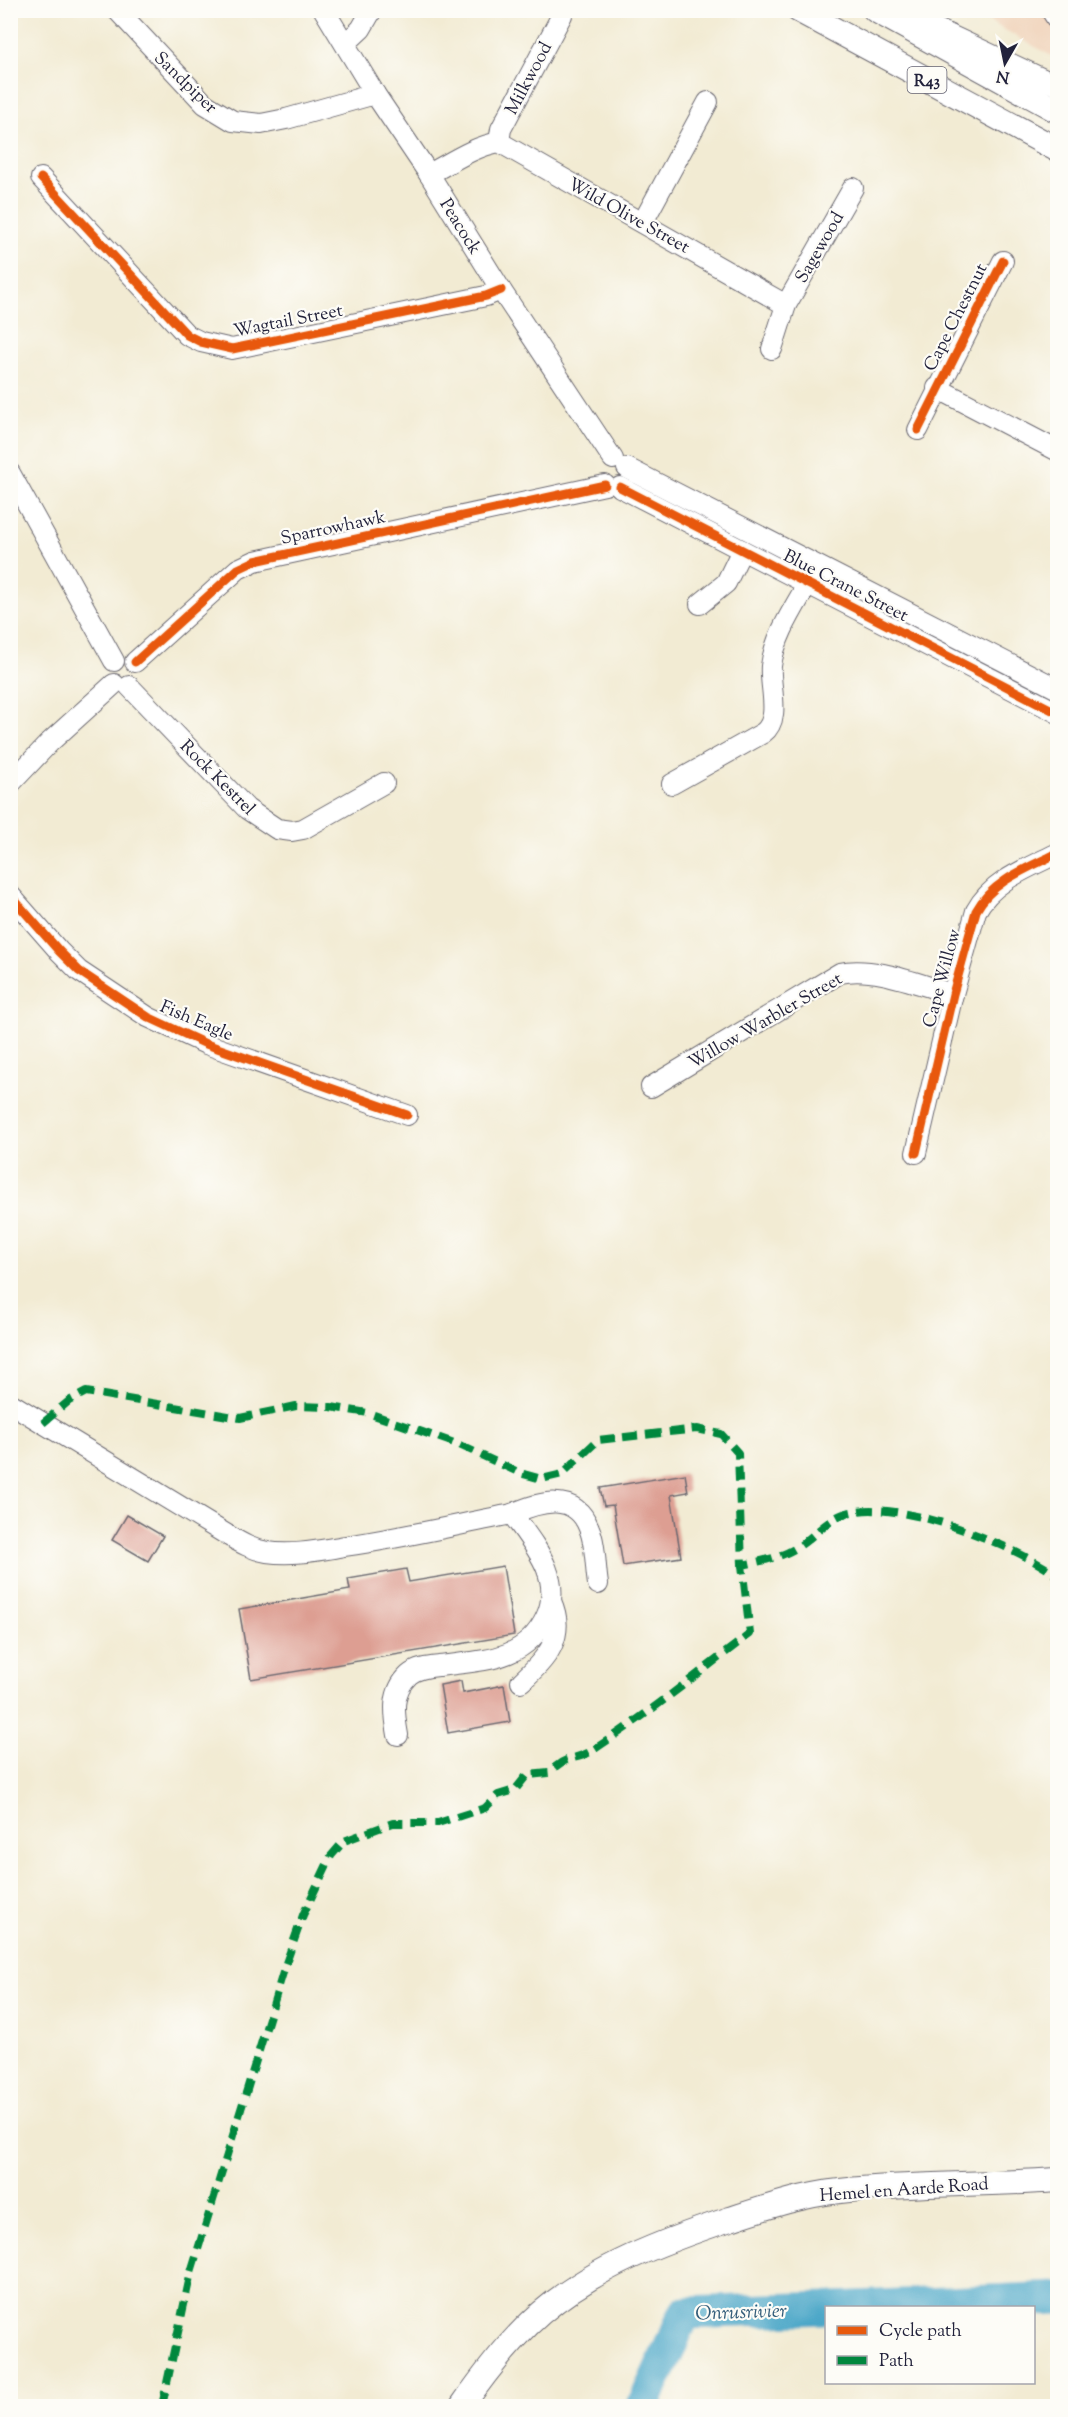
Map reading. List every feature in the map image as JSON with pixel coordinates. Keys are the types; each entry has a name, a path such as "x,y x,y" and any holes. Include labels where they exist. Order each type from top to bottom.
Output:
{"main road":[{"name":"R43","path":"798,10 1058,150"},
{"name":"R43","path":"875,10 1058,111"},
{"name":"Hemel en Aarde Road","path":"462,2406 491,2366 520,2332 563,2295 637,2254 673,2239 783,2202 838,2191 1058,2180"}],"street":[{"name":"Sandpiper","path":"117,10 205,104 233,121 261,124 375,94"},
{"name":"Peacock","path":"324,10 375,94 429,174 599,440 611,472"},
{"path":"345,44 361,29 372,10"},
{"path":"897,10 1058,86"},
{"path":"1051,10 1058,21"},
{"name":"Milkwood","path":"499,142 501,129 562,15"},
{"path":"643,222 708,102"},
{"path":"429,174 471,151 499,142"},
{"name":"Wild Olive Street","path":"499,142 786,305"},
{"name":"Wagtail Street","path":"41,178 187,335 201,342 232,349 486,296 501,290"},
{"name":"Sagewood","path":"786,305 853,188"},
{"name":"Cape Chestnut","path":"918,430 937,388 1003,261"},
{"path":"772,349 786,305"},
{"path":"937,388 1058,451"},
{"name":"Sparrowhawk","path":"135,663 238,569 255,561 572,491 611,472"},
{"name":"Blue Crane Street","path":"611,472 742,550 813,575 1058,713"},
{"name":"Blue Crane Street","path":"611,472 813,575 1058,689"},
{"path":"10,473 114,661"},
{"path":"700,604 726,583 742,550"},
{"path":"672,784 763,733 771,725 773,712 770,681 773,655 813,575"},
{"path":"10,783 50,742 122,685 138,677 138,667 124,657 114,661 109,670 110,680 122,685"},
{"name":"Rock Kestrel","path":"122,685 247,808 277,829 292,831 309,826 384,783"},
{"name":"Cape Willow","path":"916,1153 966,942 981,901 993,888 1058,852"},
{"name":"Fish Eagle","path":"10,895 79,971 148,1017 206,1044 407,1115"},
{"name":"Willow Warbler Street","path":"651,1087 840,973 860,971 879,974 953,994"},
{"path":"10,1403 248,1547 265,1552 318,1551 512,1514 535,1505 555,1502 568,1505 578,1511 590,1529 598,1584"},
{"path":"398,1735 394,1705 397,1692 410,1674 424,1668 490,1659 521,1648 537,1634 548,1612 551,1601 551,1584 545,1561 512,1514"},
{"path":"521,1682 541,1663 550,1649 558,1623 551,1601"}],"shaded area":[{"path":"971,11 1057,11 1057,59"}],"building":[{"path":"685,1474 688,1492 671,1495 681,1557 623,1566 613,1505 604,1506 600,1488"},
{"path":"127,1515 163,1536 148,1561 112,1540"},
{"path":"503,1566 514,1635 251,1679 239,1609 350,1590 348,1579 406,1569 409,1582"},
{"path":"461,1681 463,1693 504,1685 510,1722 448,1733 440,1685"}],"waterway":[{"name":"Onrusrivier","path":"878,2306 1058,2298"},
{"name":"Onrusrivier","path":"643,2406 685,2313 825,2308"}],"marked path":[{"path":"43,1423 69,1401 86,1392 240,1418 296,1406 331,1407 368,1413 457,1444 520,1473 542,1479 562,1474 598,1440 697,1429 721,1434 738,1453 742,1565 788,1552 841,1515 869,1510 896,1512 956,1527 1014,1551 1058,1576"},
{"path":"162,2406 191,2272 285,1966 303,1915 331,1856 344,1841 393,1823 438,1823 485,1808 498,1795 515,1790 527,1775 549,1773 566,1760 587,1754 633,1723 750,1634 742,1565"}],"cycle path":[{"path":"41,178 187,335 201,342 232,349 486,296 501,290"},
{"path":"918,430 1003,261"},
{"path":"135,662 238,569 255,561 605,485"},
{"path":"620,487 1058,713"},
{"path":"916,1153 953,994 976,911 991,891 1001,883 1058,853"},
{"path":"10,895 79,971 148,1017 206,1044 407,1115"}]}
